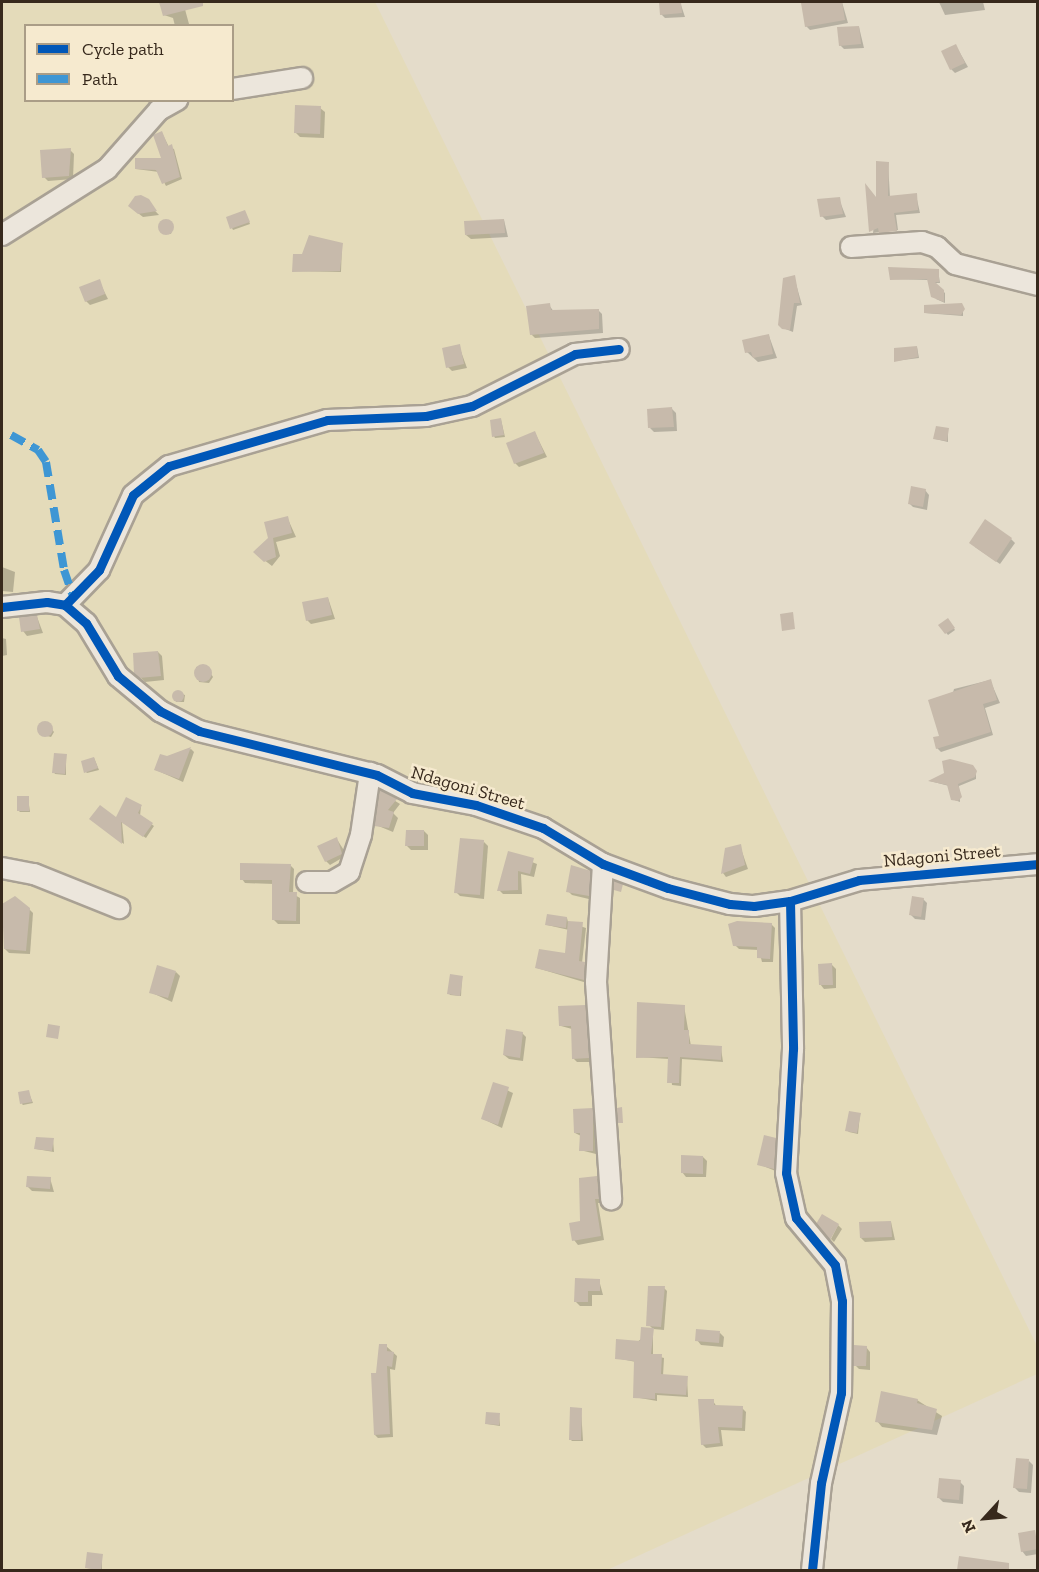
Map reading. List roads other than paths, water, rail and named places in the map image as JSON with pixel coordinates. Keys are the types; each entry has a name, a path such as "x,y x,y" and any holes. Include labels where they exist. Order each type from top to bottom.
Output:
{"street":[{"path":"234,89 302,78"},
{"path":"2,235 106,169 159,110 173,102"},
{"path":"851,247 922,242 937,247 955,264 1038,285"},
{"path":"2,607 46,603 65,605 99,570 133,495 169,465 327,420 426,416 472,406 575,354 619,349"},
{"name":"Ndagoni Street","path":"65,605 86,622 118,676 160,711 199,731 370,773 412,793 476,805 543,828 603,864 668,888 730,904 754,906 790,901 859,880 1038,864"},
{"path":"307,882 332,882 349,872 361,835 370,773"},
{"path":"603,864 596,982 611,1199"},
{"path":"2,868 34,874 119,908"},
{"path":"790,901 793,1049 786,1173 796,1218 835,1264 842,1301 841,1393 820,1483 812,1570"}]}
